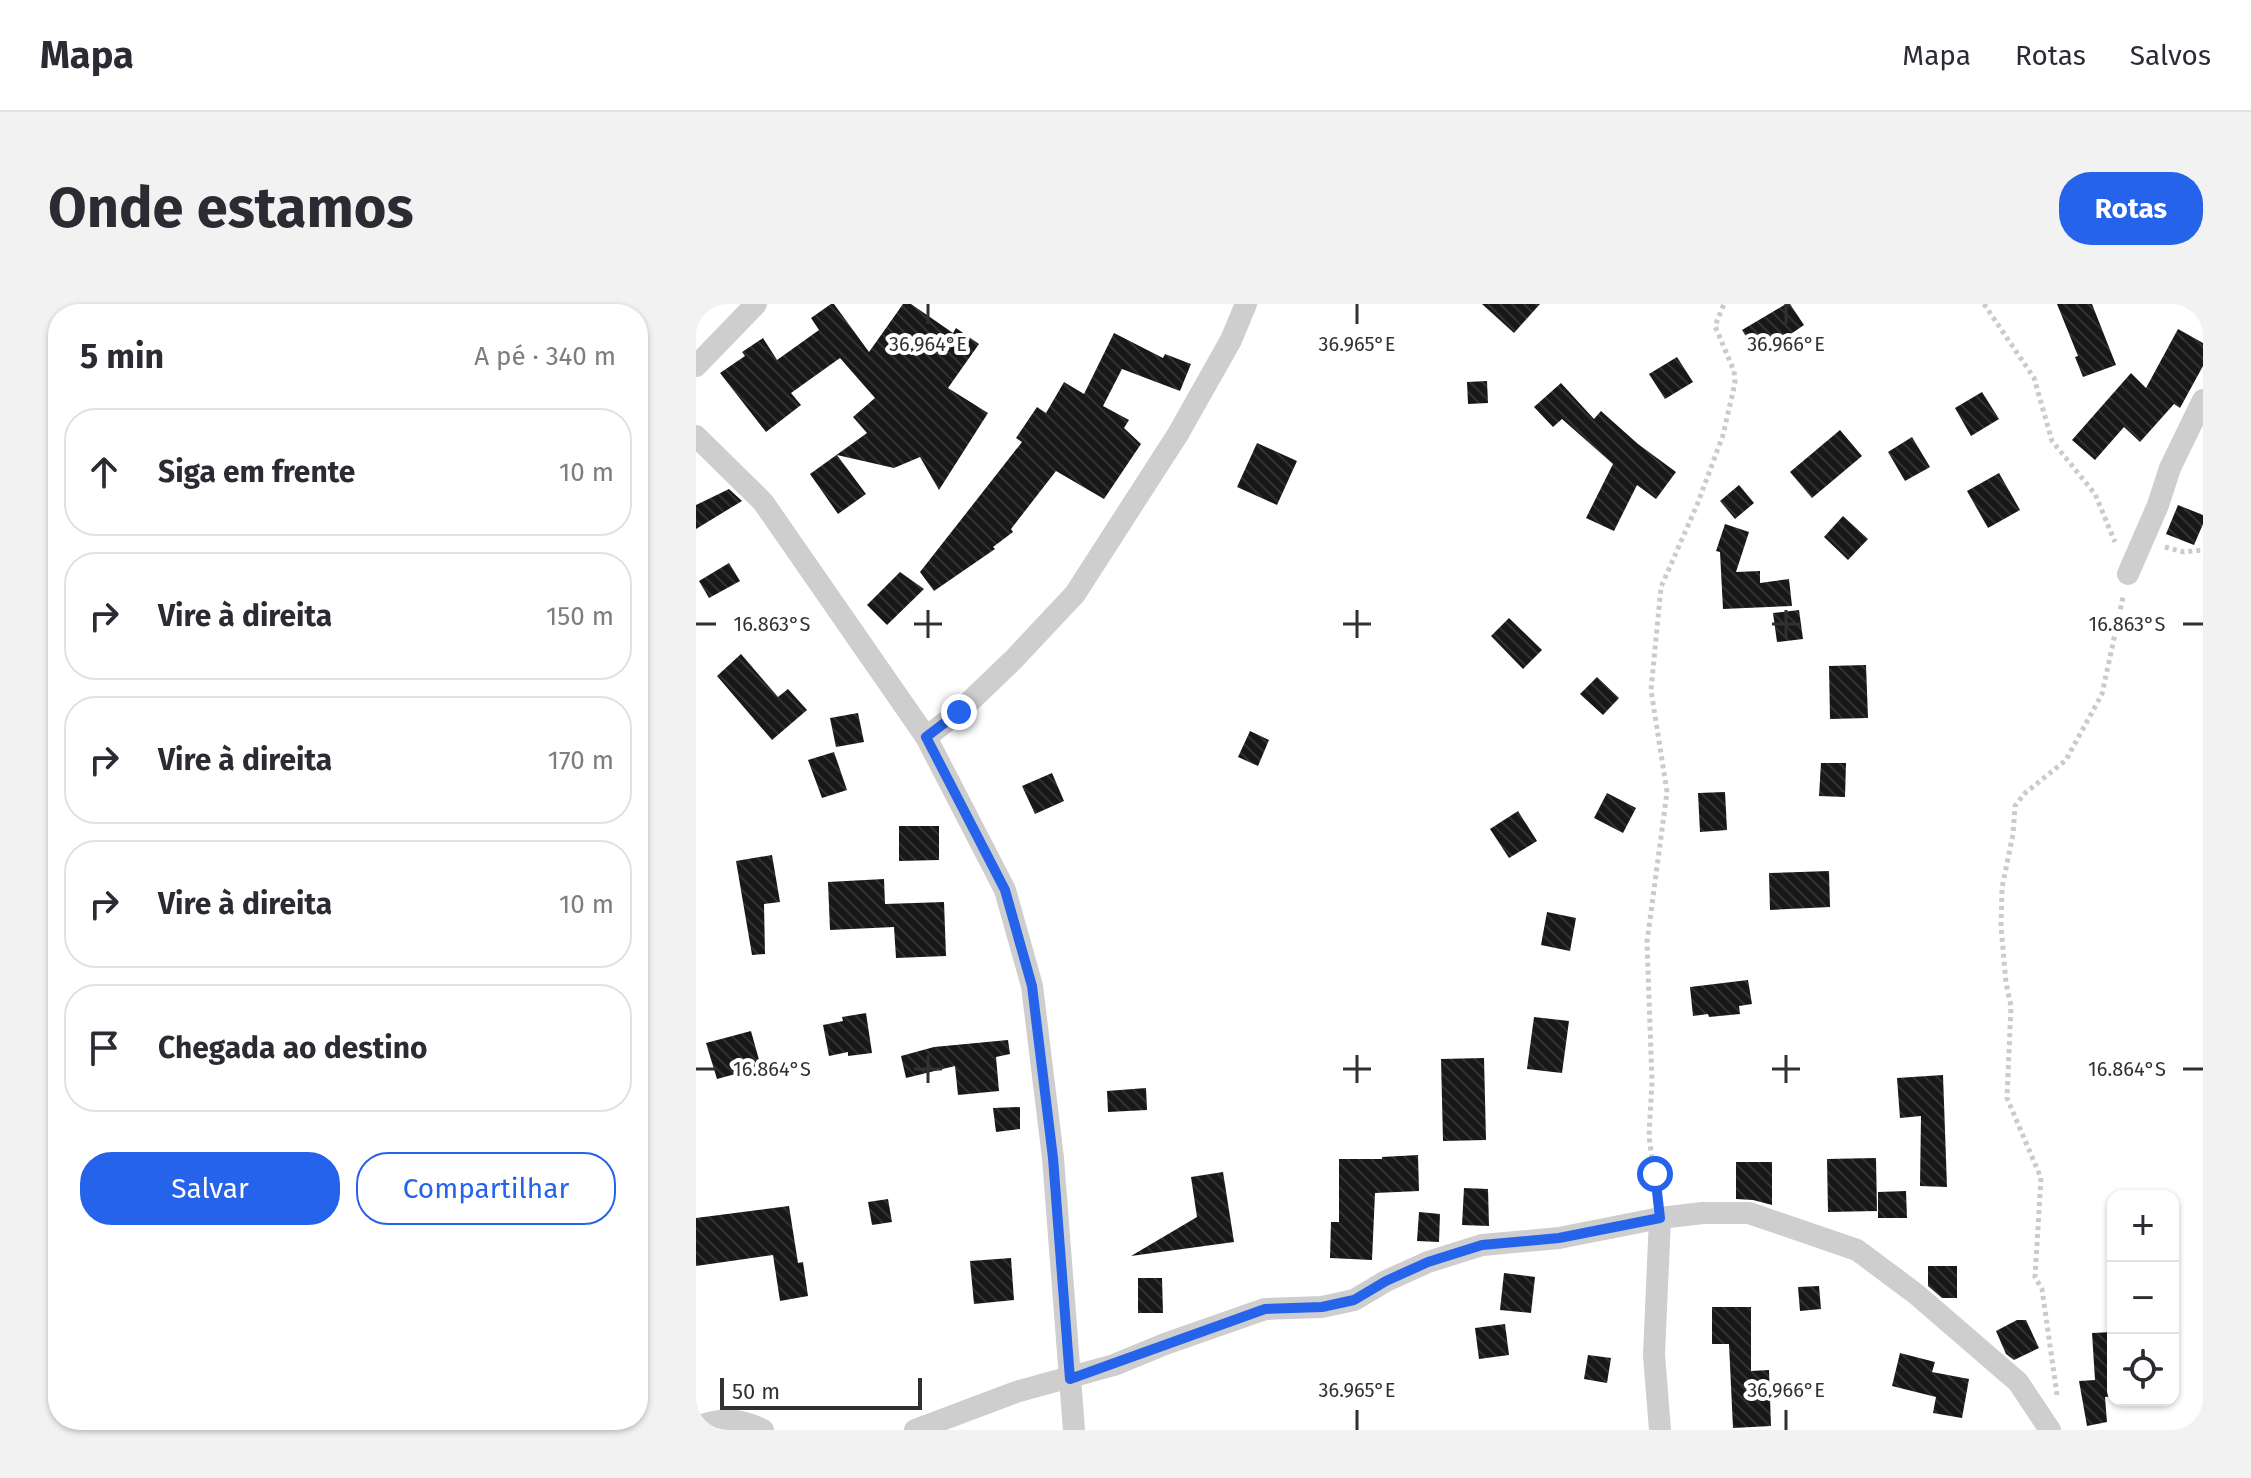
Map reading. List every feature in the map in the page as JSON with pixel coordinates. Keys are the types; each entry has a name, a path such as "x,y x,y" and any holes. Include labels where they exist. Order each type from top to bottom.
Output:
{"street":[{"path":"696,366 756,304"},
{"path":"926,737 959,712 1003,670 1075,594 1178,434 1231,340 1246,304"},
{"path":"2128,574 2144,541 2170,468 2203,400"},
{"path":"696,436 763,502 926,737 1005,890 1032,986 1053,1158 1074,1430"},
{"path":"915,1430 1016,1392 1070,1379 1265,1309 1322,1307 1354,1300 1428,1262 1482,1245 1559,1238 1660,1218 1703,1213 1749,1213 1857,1250 1916,1294 2018,1382 2050,1430"},
{"path":"1660,1218 1654,1355 1660,1430"},
{"path":"696,1428 713,1420 745,1421 763,1430"}],"path":[{"path":"1660,1218 1649,1136 1652,1081 1647,942 1667,792 1651,690 1661,587 1723,435 1735,383 1734,371 1715,326 1724,304"},
{"path":"1984,304 2034,378 2052,441 2095,494 2128,574 2102,694 2066,760 2024,794 2015,806 2013,834 2002,888 2001,926 2011,1006 2007,1098 2041,1178 2035,1277 2042,1289 2058,1399"},
{"path":"2144,541 2184,552 2203,550"}],"building":[{"path":"831,304 869,352 903,304 911,304 953,333 956,328 979,344 948,388 988,413 939,490 920,457 894,468 837,455 866,494 838,514 810,474 867,433 853,417 875,398 840,358 791,393 801,405 766,432 720,373 745,356 742,352 763,338 777,360 819,330 811,318"},
{"path":"1482,304 1540,304 1514,333"},
{"path":"1790,304 1804,325 1782,340 1777,334 1754,349 1742,330"},
{"path":"2057,304 2092,304 2116,365 2083,377"},
{"path":"2178,329 2203,343 2203,366 2180,408 2174,404 2140,442 2124,427 2095,460 2072,440 2131,373 2146,388"},
{"path":"1114,333 1163,358 1165,354 1191,364 1180,391 1122,369 1103,406 1129,420 1124,428 1141,444 1104,499 1056,471 1011,529 1013,532 993,547 995,549 934,591 920,572 1022,442 1016,438 1037,407 1046,413 1064,382 1084,394"},
{"path":"1677,357 1693,382 1665,399 1649,374"},
{"path":"1487,381 1488,403 1468,404 1467,382"},
{"path":"1561,383 1594,419 1601,411 1676,472 1656,499 1637,485 1614,531 1586,518 1613,464 1562,419 1553,427 1534,407"},
{"path":"1982,392 1999,419 1971,436 1955,408"},
{"path":"1840,430 1862,456 1812,498 1790,472"},
{"path":"1912,437 1930,467 1905,481 1888,452"},
{"path":"1257,443 1297,461 1277,505 1237,487"},
{"path":"1999,473 2020,510 1988,528 1967,491"},
{"path":"1739,485 1754,503 1735,519 1720,501"},
{"path":"729,489 742,501 696,529 696,505"},
{"path":"2178,505 2203,515 2203,524 2194,545 2166,534"},
{"path":"1843,516 1868,539 1848,560 1824,537"},
{"path":"1725,524 1749,532 1736,572 1760,571 1760,583 1789,579 1792,606 1723,609 1720,552 1716,551"},
{"path":"729,563 740,581 709,598 699,581"},
{"path":"900,572 924,589 887,625 867,605"},
{"path":"1799,610 1803,639 1777,642 1773,613"},
{"path":"1509,618 1542,650 1523,669 1491,636"},
{"path":"741,654 778,697 788,689 807,710 772,740 717,676"},
{"path":"1866,665 1868,718 1830,719 1829,666"},
{"path":"1597,677 1619,698 1603,715 1580,694"},
{"path":"858,713 864,742 836,747 830,718"},
{"path":"1250,731 1269,740 1258,766 1238,757"},
{"path":"834,752 847,790 822,798 808,760"},
{"path":"1821,763 1846,763 1845,797 1819,796"},
{"path":"1052,773 1064,801 1035,814 1022,786"},
{"path":"1725,792 1727,830 1700,832 1698,793"},
{"path":"1607,793 1636,808 1623,833 1594,818"},
{"path":"1518,811 1537,841 1509,858 1490,829"},
{"path":"899,826 939,826 939,860 899,861"},
{"path":"772,855 780,902 764,904 765,954 752,955 736,861"},
{"path":"1829,871 1830,907 1770,910 1769,873"},
{"path":"884,879 885,904 944,902 946,956 896,958 894,927 830,930 828,882"},
{"path":"1547,912 1576,918 1570,951 1541,945"},
{"path":"1748,980 1752,1004 1739,1006 1740,1014 1693,1016 1690,987"},
{"path":"866,1013 872,1053 848,1056 848,1052 829,1056 823,1025 843,1021 842,1017"},
{"path":"1534,1017 1569,1021 1562,1073 1527,1069"},
{"path":"751,1031 761,1067 717,1079 706,1043"},
{"path":"1008,1040 1010,1054 996,1057 999,1091 958,1095 955,1066 906,1078 901,1056 934,1047"},
{"path":"1484,1058 1486,1140 1443,1141 1441,1059"},
{"path":"1943,1075 1947,1187 1920,1186 1921,1116 1900,1118 1897,1078"},
{"path":"1146,1088 1147,1110 1108,1112 1107,1091"},
{"path":"1020,1107 1020,1129 996,1132 993,1108"},
{"path":"1418,1155 1419,1191 1375,1193 1372,1260 1330,1258 1331,1222 1339,1222 1339,1159"},
{"path":"1876,1158 1877,1211 1828,1212 1827,1159"},
{"path":"1736,1162 1772,1162 1772,1205 1736,1199"},
{"path":"1223,1172 1234,1242 1131,1256 1197,1217 1191,1177"},
{"path":"1464,1188 1488,1189 1489,1226 1462,1225"},
{"path":"1906,1191 1907,1218 1878,1218 1878,1192"},
{"path":"888,1199 892,1222 872,1225 868,1202"},
{"path":"789,1206 798,1263 803,1262 808,1296 780,1301 773,1255 696,1266 696,1218"},
{"path":"1419,1212 1440,1214 1439,1242 1417,1241"},
{"path":"1011,1258 1014,1300 974,1304 970,1261"},
{"path":"1928,1266 1957,1266 1957,1298 1942,1298 1928,1286"},
{"path":"1504,1273 1535,1277 1531,1313 1500,1310"},
{"path":"1138,1278 1162,1278 1163,1313 1138,1313"},
{"path":"1819,1286 1821,1309 1800,1311 1798,1287"},
{"path":"1712,1307 1751,1307 1751,1371 1769,1370 1771,1426 1733,1428 1729,1344 1712,1344"},
{"path":"2017,1320 2026,1320 2039,1348 2014,1360 2006,1354 1996,1331"},
{"path":"1505,1324 1509,1355 1479,1359 1475,1328"},
{"path":"2107,1332 2107,1422 2087,1426 2079,1381 2095,1380 2092,1333"},
{"path":"1900,1353 1935,1362 1932,1372 1969,1379 1962,1418 1933,1413 1936,1397 1892,1386"},
{"path":"1588,1355 1611,1358 1607,1383 1584,1379"}],"route":[{"path":"959,712 926,737 1005,890 1032,986 1053,1158 1070,1379 1265,1309 1322,1307 1354,1300 1428,1262 1482,1245 1559,1238 1660,1218 1655,1174"}]}
